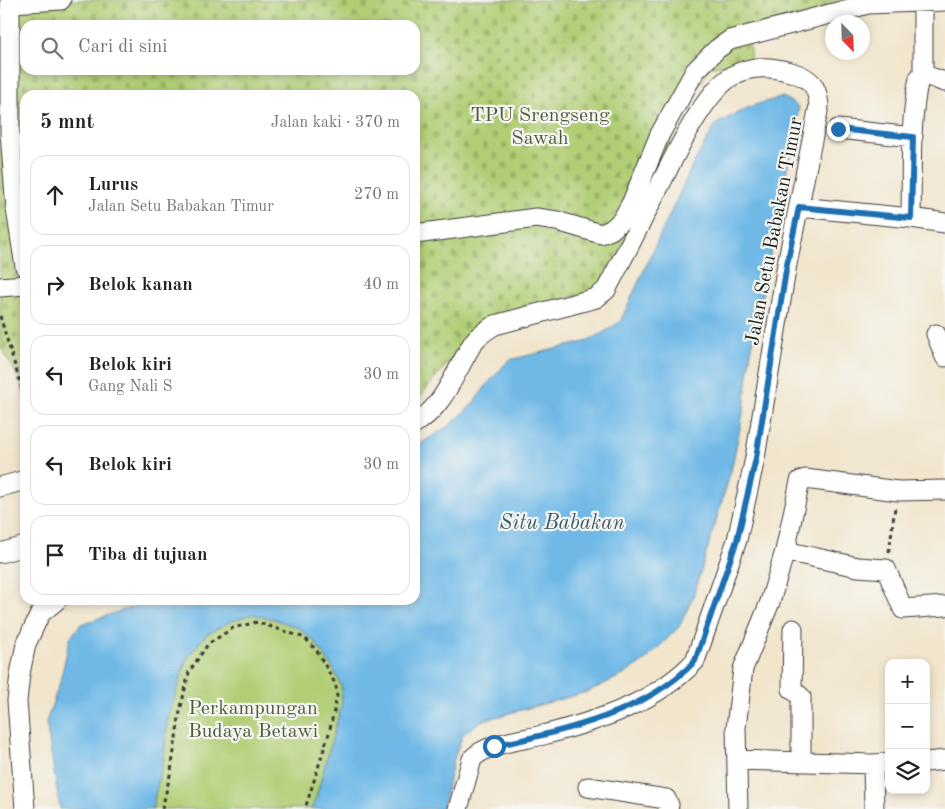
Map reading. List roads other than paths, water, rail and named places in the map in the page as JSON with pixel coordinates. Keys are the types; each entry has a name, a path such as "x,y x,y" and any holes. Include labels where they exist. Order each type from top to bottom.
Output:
{"street":[{"path":"20,235 16,209 17,132 10,1 61,0"},
{"path":"420,233 536,218 557,221 601,234 611,230 622,220 632,202 660,134 695,71 717,49 730,40 868,2 945,1"},
{"path":"923,2 923,76"},
{"name":"Jalan Setu Babakan Timur","path":"420,420 433,408 475,340 484,332 495,325 596,298 606,290 684,139 714,92 728,79 738,72 760,67 783,69 802,75 811,81 816,90 819,106 787,264 756,458 739,531 695,661 681,676 623,710 547,734 494,746 476,754 472,759 458,809"},
{"path":"923,76 945,82"},
{"path":"911,218 913,137 917,89 919,78 923,76"},
{"path":"838,129 913,137"},
{"path":"799,207 945,223"},
{"path":"0,287 20,285"},
{"path":"936,334 945,357"},
{"path":"0,487 20,481"},
{"path":"738,809 736,728 743,669 770,602 785,551 800,481 898,491 945,490"},
{"path":"0,553 20,547"},
{"path":"785,551 858,567 886,569 903,609 945,606"},
{"path":"25,809 17,700 20,674 26,644 40,614 51,605"},
{"path":"793,629 792,689 801,697 801,762"},
{"path":"737,760 881,764 874,809"},
{"path":"930,762 945,760"},
{"path":"588,787 666,799 669,805 668,809"}],"water":[{"name":"Situ Babakan","path":"783,97 799,107 750,358 744,409 731,471 693,597 679,627 646,660 623,675 587,692 481,721 463,734 454,759 442,809 311,809 316,798 342,703 341,685 331,665 315,642 299,628 252,614 227,623 206,635 187,658 168,718 163,760 152,809 60,809 46,722 60,682 70,638 81,624 137,605 420,605 420,444 450,425 469,408 509,360 589,341 620,322 692,166 716,124 751,106"}],"park label":[{"name":"TPU Srengseng Sawah","path":"540,126"},
{"name":"Perkampungan Budaya Betawi","path":"253,718"}]}
